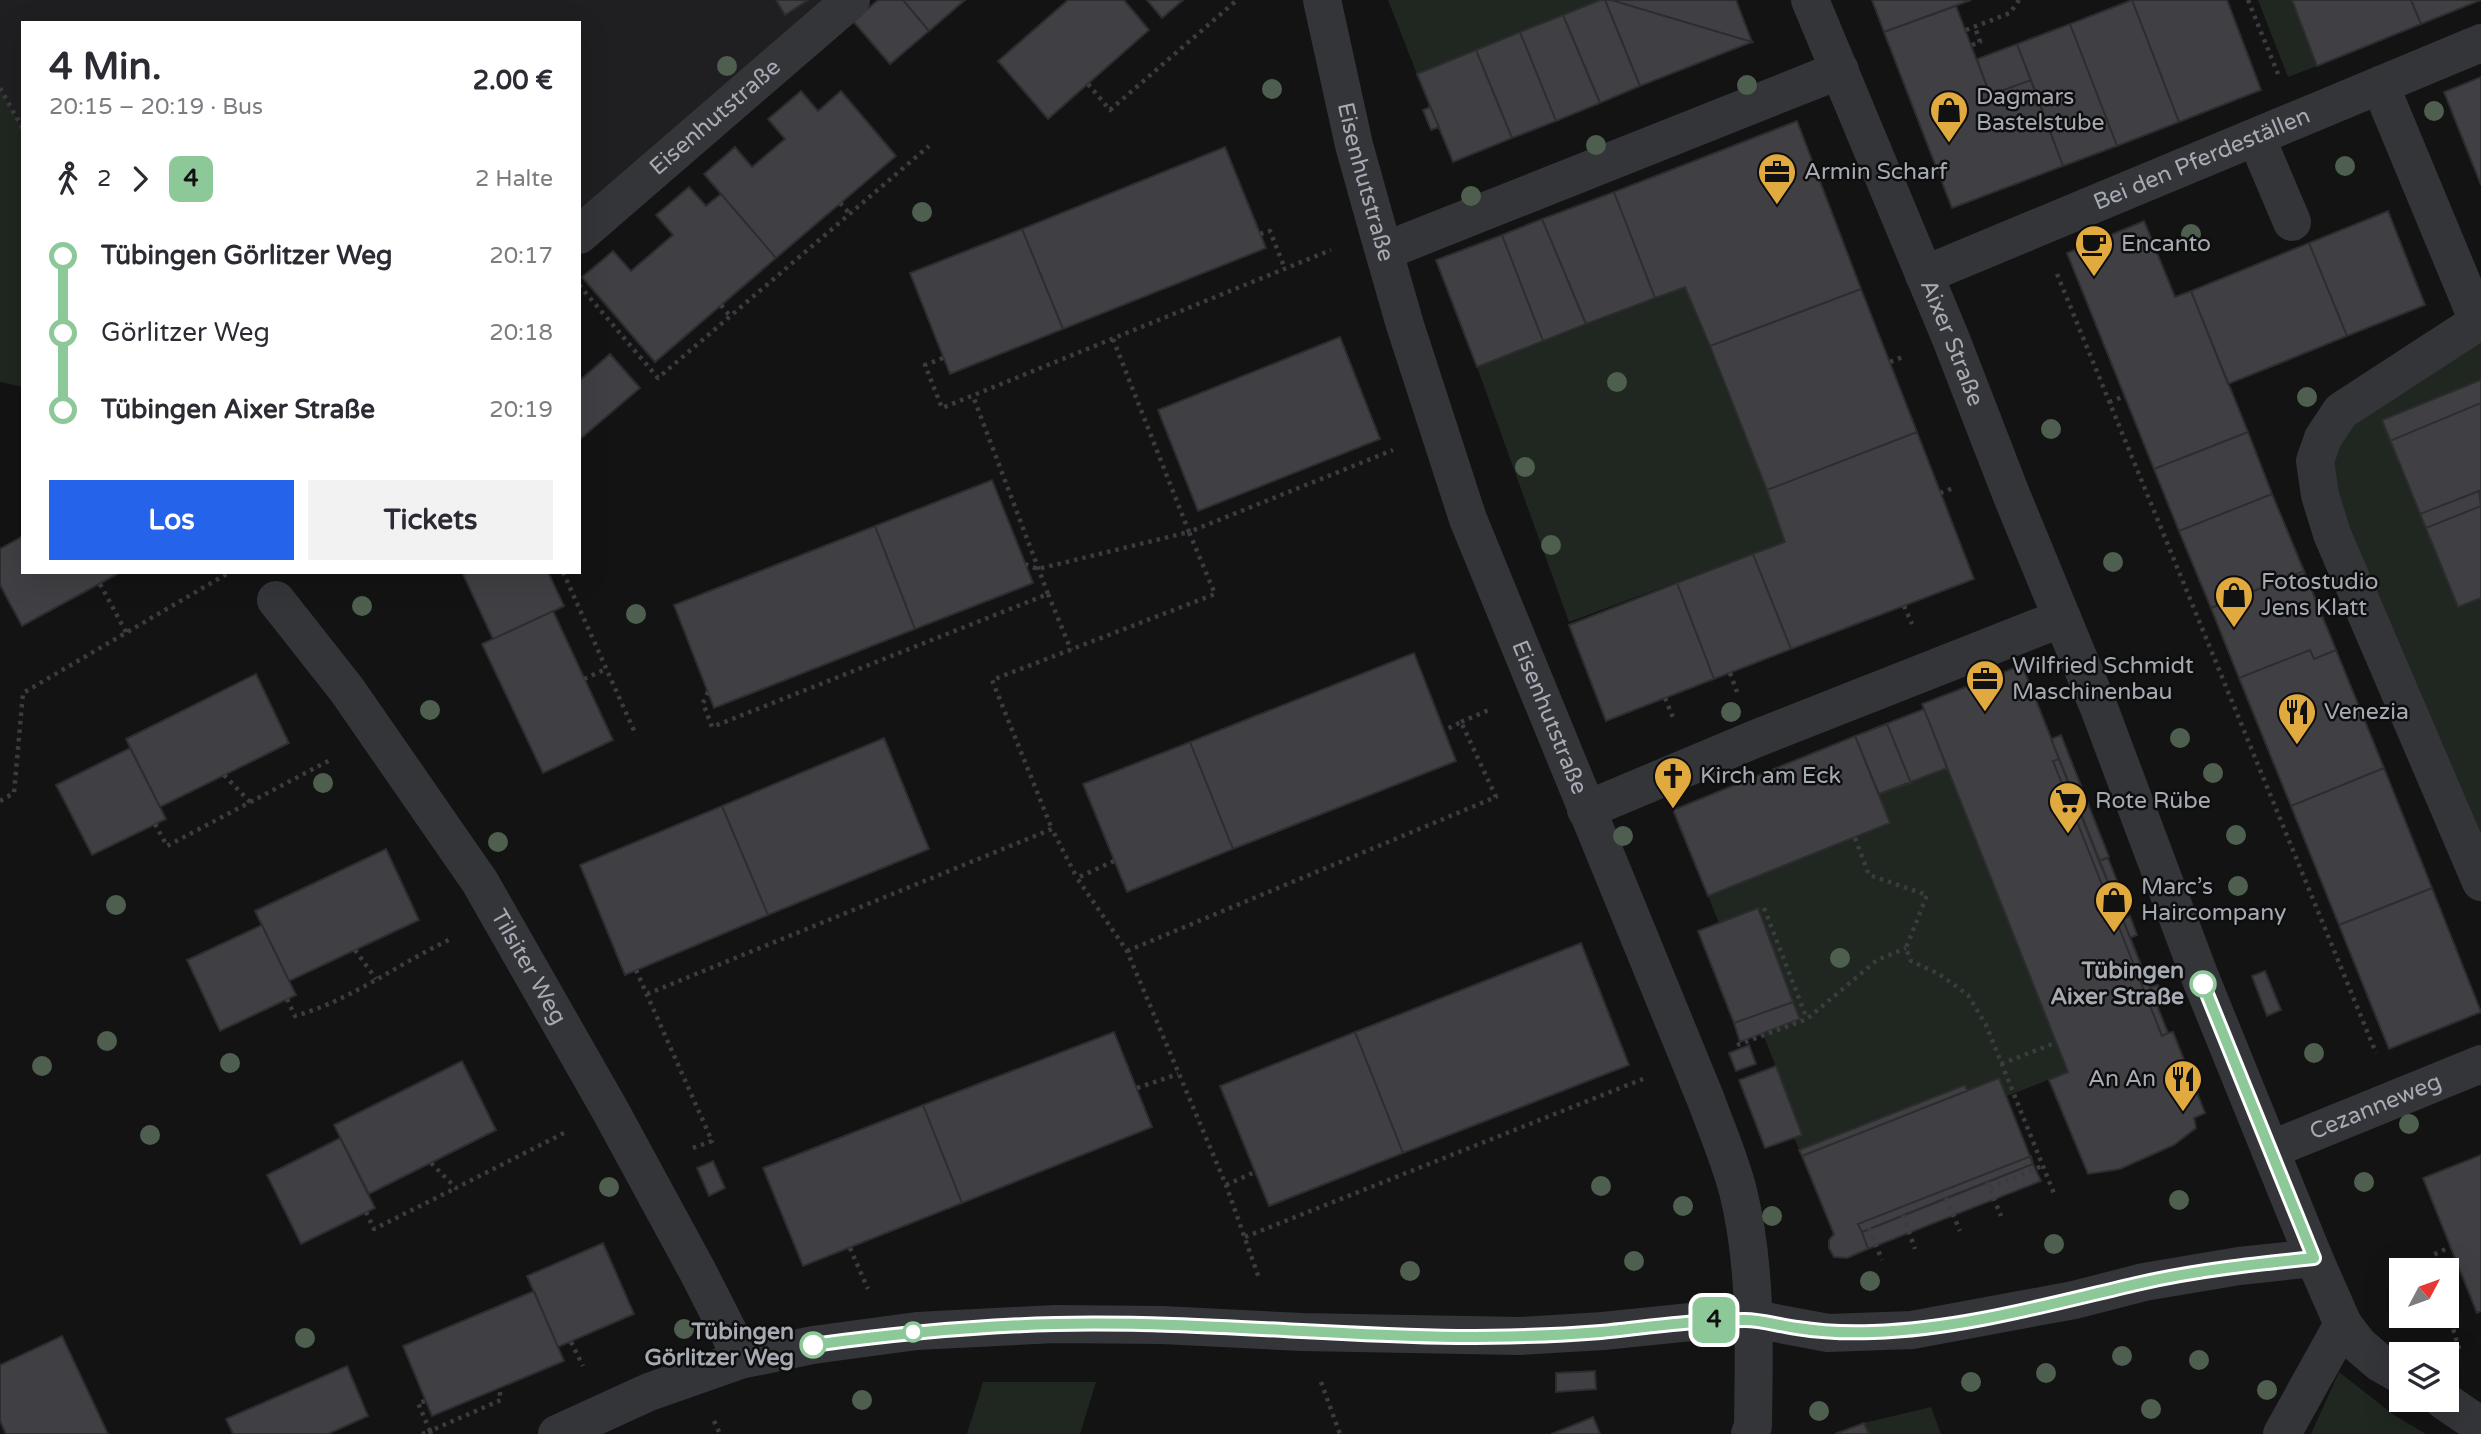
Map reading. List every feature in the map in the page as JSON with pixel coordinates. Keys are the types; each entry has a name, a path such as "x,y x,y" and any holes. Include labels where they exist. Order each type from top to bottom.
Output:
{"street":[{"name":"Eisenhutstraße","path":"581,233 851,0"},
{"name":"Eisenhutstraße","path":"1322,0 1354,145 1381,241 1405,325 1468,519 1706,1100 1738,1190 1751,1263 1754,1320 1754,1426 1750,1434"},
{"name":"Aixer Straße","path":"1810,0 2099,708 2200,977 2314,1258 2343,1324 2359,1345 2389,1368"},
{"name":"Bei den Pferdeställen","path":"1924,275 2481,43"},
{"path":"1381,241 1840,70"},
{"path":"2380,85 2479,320 2341,411 2323,438 2315,461 2320,495 2332,534 2481,882"},
{"path":"2256,137 2292,222"},
{"name":"Tilsiter Weg","path":"276,600 347,690 480,882 610,1110 698,1272 740,1360"},
{"path":"1586,810 1755,739 2062,618"},
{"name":"Cezanneweg","path":"2270,1150 2481,1064"},
{"path":"558,1434 649,1392 740,1360 813,1345 917,1331 1055,1324 1162,1325 1470,1337 1554,1335 1674,1323 1754,1320 1828,1333 1912,1330 2060,1303 2144,1282 2239,1266 2314,1258"},
{"path":"2282,1434 2343,1324"},
{"path":"2459,1399 2481,1426"}],"path":[{"path":"1088,84 1110,110 1237,0"},
{"path":"1966,30 2010,13 2019,0"},
{"path":"2248,0 2297,120"},
{"path":"1972,46 1980,42 1975,27"},
{"path":"0,88 21,125"},
{"path":"581,287 658,378 929,146"},
{"path":"840,203 850,214"},
{"path":"2038,228 2395,1099"},
{"path":"1260,234 1270,230 1285,269"},
{"path":"943,358 925,365 942,408 1285,269 1381,241"},
{"path":"721,305 730,316"},
{"path":"1113,339 1215,594 992,680 1052,829 1077,878 1127,951 1226,1185 1262,1287"},
{"path":"973,396 1071,650"},
{"path":"2109,402 2125,397"},
{"path":"1025,564 1038,569 1189,532 1439,431"},
{"path":"0,802 14,793 23,693 227,574"},
{"path":"564,574 636,735"},
{"path":"100,584 127,633"},
{"path":"708,692 702,703 712,727 1048,594"},
{"path":"584,678 606,669"},
{"path":"1127,951 1496,797 1461,722 1445,730"},
{"path":"155,824 167,846 329,761"},
{"path":"224,775 250,802"},
{"path":"648,995 1052,829"},
{"path":"1855,838 1869,875 1927,895 1906,948 1911,961 1939,974 1968,995 1986,1025 2055,1196"},
{"path":"1077,878 1114,861"},
{"path":"1765,908 1782,962 1807,1019"},
{"path":"287,999 295,1016 338,1001 443,943"},
{"path":"1677,1033 1722,1015 1734,1046 1807,1019 1877,960 1906,948"},
{"path":"355,950 376,979"},
{"path":"636,971 707,1130"},
{"path":"2001,1064 2055,1043"},
{"path":"1137,1088 1178,1074"},
{"path":"1245,1237 1652,1076"},
{"path":"366,1212 374,1229 558,1136"},
{"path":"431,1163 456,1188"},
{"path":"1990,1188 2042,1166"},
{"path":"1226,1185 1255,1172"},
{"path":"1987,1182 2001,1216"},
{"path":"1946,1198 1959,1231"},
{"path":"1903,1215 1915,1248"},
{"path":"1869,1228 1882,1261"},
{"path":"2435,1258 2434,1255 2450,1247"},
{"path":"850,1248 871,1296"},
{"path":"422,1434 501,1400 499,1388"},
{"path":"426,1401 418,1403 430,1432"}],"shaded area":[{"path":"0,0 851,0 581,233 581,21 21,21 21,125 0,88"},
{"path":"1388,0 1600,0 1417,74"},
{"path":"2258,0 2292,0 2317,66 2288,77"},
{"path":"0,88 21,125 21,387 0,382"},
{"path":"1685,287 1767,490 1785,542 1569,622 1477,367"},
{"path":"2481,320 2481,380 2390,441 2458,606 2481,598 2481,855 2345,529 2329,461 2341,411"},
{"path":"1947,768 2068,1072 2007,1096 1999,1079 1802,1156 1794,1138 1802,1134 1763,1034 1800,1018 1758,908 1719,923 1708,896 1889,824 1879,794"},
{"path":"2339,1372 2389,1412 2426,1434 2311,1434"},
{"path":"983,1382 1096,1382 1080,1434 967,1434"},
{"path":"1931,1407 1941,1434 1869,1434 1864,1423"}],"building":[{"path":"776,0 808,0 785,15"},
{"path":"878,0 903,0 929,31 890,64 853,21"},
{"path":"903,0 965,0 929,31"},
{"path":"1068,0 1124,0 1149,30 1048,119 998,61"},
{"path":"1147,0 1183,0 1162,18"},
{"path":"1605,0 1640,86 1600,103 1563,15"},
{"path":"1605,0 1611,0 1752,42 1640,86"},
{"path":"1611,0 1736,0 1752,42"},
{"path":"1872,0 1971,0 1884,32"},
{"path":"2132,0 2227,0 2261,90 2179,122"},
{"path":"2132,0 2179,122 2117,146 2070,24"},
{"path":"2292,0 2411,0 2421,24 2317,66"},
{"path":"2411,0 2481,0 2421,24"},
{"path":"1956,6 1990,95 2031,80 2063,166 1952,208 1884,32"},
{"path":"1563,15 1600,103 1556,121 1520,32"},
{"path":"2070,24 2117,146 2063,166 2017,44"},
{"path":"1520,32 1556,121 1512,138 1476,50"},
{"path":"2017,44 2031,80 1990,95 1977,59"},
{"path":"1476,50 1512,138 1453,162 1417,74"},
{"path":"2481,77 2481,185 2444,92"},
{"path":"801,91 818,111 841,91 896,156 776,258 704,174 735,147 752,167 785,139 768,119"},
{"path":"1430,107 1439,127 1431,130 1423,110"},
{"path":"1797,121 1861,289 1710,346 1685,287 1655,298 1614,192"},
{"path":"1225,147 1266,248 1063,329 1022,229"},
{"path":"689,187 706,206 721,194 776,258 655,362 582,277 613,251 631,271 673,235 656,215"},
{"path":"1614,192 1655,298 1586,324 1542,219"},
{"path":"2388,211 2425,305 2347,336 2309,243"},
{"path":"1542,219 1586,324 1543,341 1502,235"},
{"path":"2144,221 2175,297 2191,291 2248,432 2154,469 2067,253"},
{"path":"1022,229 1063,329 950,374 910,273"},
{"path":"1502,235 1543,341 1477,367 1436,260"},
{"path":"2309,243 2347,336 2228,384 2191,291"},
{"path":"1861,289 1917,432 1767,490 1710,346"},
{"path":"1340,337 1380,439 1198,511 1158,410"},
{"path":"610,354 640,388 581,438 581,379"},
{"path":"2481,380 2481,598 2458,607 2382,420"},
{"path":"2481,380 2481,403 2390,441 2382,420"},
{"path":"1917,432 1974,579 1791,649 1753,554 1785,542 1767,490"},
{"path":"2248,432 2272,494 2179,531 2154,469"},
{"path":"992,480 1033,583 915,629 875,526"},
{"path":"2479,491 2481,506 2426,528 2420,514"},
{"path":"2272,494 2304,571 2211,608 2179,531"},
{"path":"875,526 915,629 714,708 674,605"},
{"path":"21,537 21,574 117,574 22,626 0,585 0,549"},
{"path":"1753,554 1791,649 1714,679 1677,583"},
{"path":"2304,571 2336,650 2314,659 2310,650 2239,678 2211,608"},
{"path":"463,574 549,574 564,606 493,639"},
{"path":"1677,583 1714,679 1606,721 1569,625"},
{"path":"553,611 613,740 543,773 482,644"},
{"path":"2310,650 2314,659 2336,650 2384,768 2291,806 2239,678"},
{"path":"1414,653 1456,761 1233,849 1190,742"},
{"path":"2022,665 2168,1033 2173,1032 2205,1113 2194,1118 2196,1128 2174,1145 2120,1169 2088,1174 2049,1080 2068,1072 1922,704"},
{"path":"256,674 289,743 160,807 126,739"},
{"path":"1924,709 1947,768 1879,794 1855,736"},
{"path":"1887,724 1911,783 1879,794 1855,736"},
{"path":"2061,735 2109,857 2099,861 2051,739"},
{"path":"1855,736 1890,823 1708,896 1673,810"},
{"path":"884,738 929,849 768,915 722,806"},
{"path":"1190,742 1233,849 1127,892 1083,784"},
{"path":"130,748 166,819 92,855 56,785"},
{"path":"2059,759 2168,1033 2162,1036 2053,761"},
{"path":"2384,768 2432,888 2339,925 2291,806"},
{"path":"722,806 768,915 625,975 580,865"},
{"path":"386,849 419,920 289,981 255,911"},
{"path":"2108,858 2117,881 2109,885 2099,861"},
{"path":"2432,888 2481,1012 2389,1049 2339,925"},
{"path":"1758,908 1793,1002 1734,1023 1698,931"},
{"path":"2130,916 2137,935 2130,938 2123,919"},
{"path":"262,925 296,995 220,1031 187,960"},
{"path":"1581,943 1629,1065 1403,1153 1355,1032"},
{"path":"2265,971 2281,1010 2267,1016 2252,976"},
{"path":"2158,985 2164,1001 2156,1004 2150,987"},
{"path":"1793,1002 1800,1019 1740,1042 1734,1023"},
{"path":"1114,1032 1152,1127 962,1203 923,1105"},
{"path":"1355,1032 1403,1153 1269,1206 1220,1086"},
{"path":"1749,1045 1756,1064 1736,1071 1729,1053"},
{"path":"462,1061 496,1130 369,1194 334,1125"},
{"path":"1776,1066 1802,1135 1765,1148 1739,1080"},
{"path":"1999,1078 2033,1164 1862,1232 1868,1249 1847,1258 1834,1257 1829,1248 1829,1240 1834,1234 1802,1156"},
{"path":"1965,1085 1967,1091 1802,1156 1799,1150"},
{"path":"923,1105 962,1203 803,1266 763,1168"},
{"path":"340,1138 375,1208 301,1244 267,1175"},
{"path":"2481,1155 2481,1311 2477,1313 2459,1268 2459,1258 2455,1258 2423,1178"},
{"path":"2031,1156 2033,1164 1862,1232 1858,1224"},
{"path":"713,1161 725,1188 709,1196 697,1168"},
{"path":"2033,1164 2041,1181 1868,1249 1862,1232"},
{"path":"603,1243 634,1314 558,1347 527,1276"},
{"path":"534,1291 564,1361 432,1416 403,1346"},
{"path":"62,1336 108,1434 6,1434 0,1421 0,1365"},
{"path":"347,1366 368,1416 328,1434 233,1434 226,1419"},
{"path":"1595,1371 1596,1389 1556,1392 1556,1373"},
{"path":"1593,1417 1600,1434 1551,1434 1554,1433"},
{"path":"1864,1423 1869,1434 1835,1434"}],"bus line":[{"name":"4","path":"813,1345 917,1331 1055,1324 1162,1325 1458,1337 1520,1336 1674,1323 1754,1320 1828,1333 1891,1332 2010,1313 2144,1282 2239,1266 2314,1258 2203,984"}],"place":[{"name":"Dagmars Bastelstube","path":"1949,144"},
{"name":"Armin Scharf","path":"1777,206"},
{"name":"Encanto","path":"2094,278"},
{"name":"Fotostudio Jens Klatt","path":"2234,629"},
{"name":"Wilfried Schmidt Maschinenbau","path":"1985,713"},
{"name":"Venezia","path":"2297,746"},
{"name":"Kirch am Eck","path":"1673,810"},
{"name":"Rote Rübe","path":"2068,835"},
{"name":"Marc’s Haircompany","path":"2114,934"},
{"name":"Tübingen Aixer Straße","path":"2203,984"},
{"name":"An An","path":"2183,1113"},
{"name":"Tübingen Görlitzer Weg","path":"813,1345"}]}
